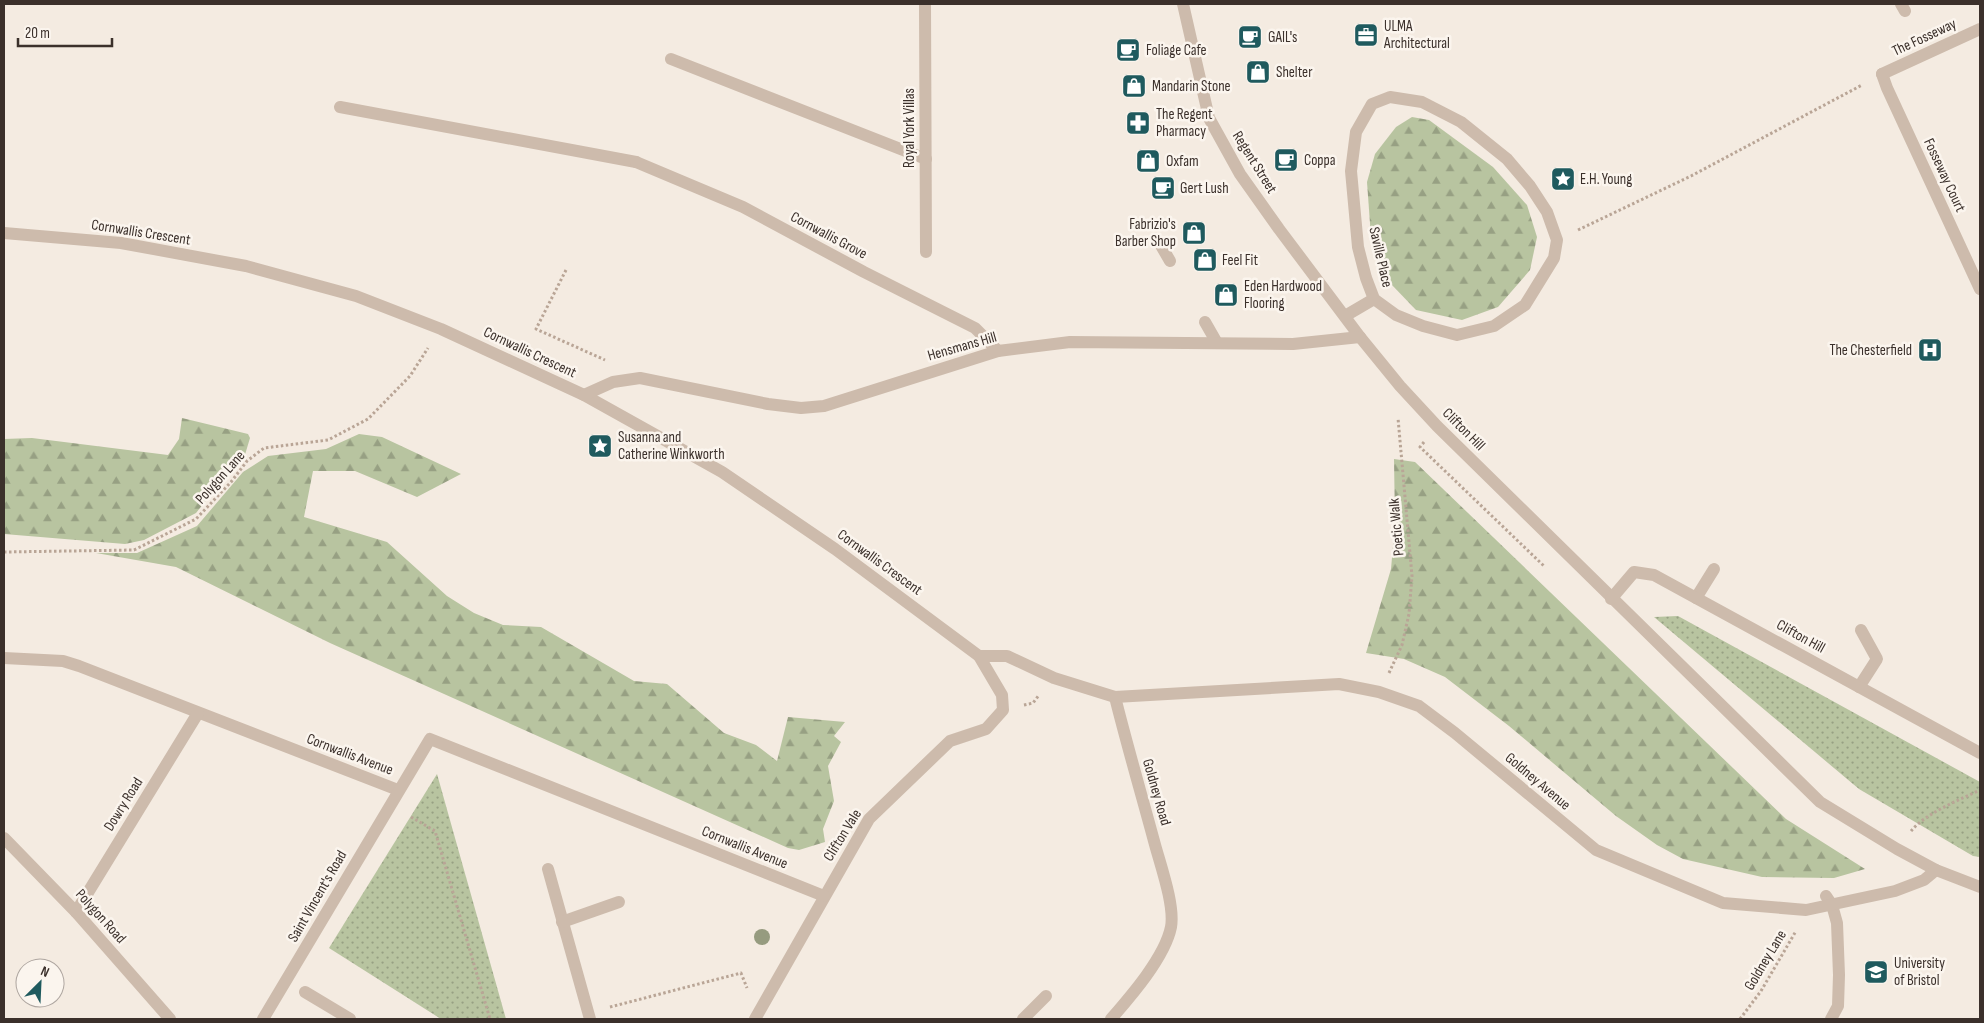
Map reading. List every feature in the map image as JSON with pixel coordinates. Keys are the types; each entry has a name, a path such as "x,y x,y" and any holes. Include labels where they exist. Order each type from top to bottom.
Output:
{"street":[{"name":"Royal York Villas","path":"925,4 926,252"},
{"name":"Regent Street","path":"1183,4 1209,118 1240,174 1345,316"},
{"name":"The Fosseway","path":"1882,74 1980,29"},
{"path":"671,59 926,159"},
{"name":"Fosseway Court","path":"1882,74 1980,289"},
{"name":"Saville Place","path":"1390,97 1422,102 1461,122 1506,159 1530,186 1547,212 1557,240 1554,258 1525,305 1494,326 1457,334 1423,326 1396,315 1374,299 1358,248 1351,171 1356,132 1372,104 1390,97"},
{"name":"Cornwallis Grove","path":"340,107 636,162 743,207 864,272 975,328 998,351"},
{"name":"Cornwallis Crescent","path":"4,233 121,243 246,266 356,296 441,329 584,395 722,472 836,548 979,656"},
{"path":"1159,242 1170,261"},
{"path":"1345,316 1374,299"},
{"name":"Clifton Hill","path":"1345,316 1395,380 1437,426 1611,599 1820,802 1897,849"},
{"path":"1205,322 1217,343"},
{"name":"Hensmans Hill","path":"584,395 613,382 640,378 768,404 801,408 824,406 998,351 1070,342 1294,344 1360,336"},
{"path":"1696,598 1714,569"},
{"name":"Clifton Hill","path":"1611,599 1634,572 1654,575 1980,753"},
{"path":"1859,687 1877,659 1861,630"},
{"path":"979,656 1007,656 1054,678 1115,697"},
{"name":"Clifton Vale","path":"755,1019 868,819 950,741 986,729 1002,710 1002,695 979,656"},
{"name":"Cornwallis Avenue","path":"4,658 63,661 398,790 430,740 824,896"},
{"name":"Goldney Avenue","path":"1115,697 1339,684 1379,692 1418,706 1455,733 1596,850 1723,903 1806,910 1829,901 1895,891 1924,880 1936,870"},
{"name":"Goldney Road","path":"1111,1019 1130,997 1159,956 1166,942 1171,919 1164,878 1115,697"},
{"name":"Dowry Road","path":"76,912 198,713"},
{"name":"Saint Vincent's Road","path":"263,1019 398,790"},
{"name":"Polygon Road","path":"4,838 76,912 170,1019"},
{"path":"1897,849 1936,870 1980,887"},
{"path":"548,869 590,1019"},
{"path":"1829,901 1837,923 1839,975 1838,1006 1831,1019"},
{"path":"562,922 619,902"},
{"path":"305,992 350,1019"},
{"path":"1023,1019 1046,996"}],"path":[{"path":"1557,240 1691,176 1882,74"},
{"path":"566,270 536,329 576,346 640,378"},
{"name":"Polygon Lane","path":"4,552 134,550 196,519 231,482 247,461 264,448 328,440 368,419 410,376 441,329"},
{"name":"Poetic Walk","path":"1391,668 1402,645 1409,614 1412,576 1395,380"},
{"path":"1897,849 1916,824 1950,804 1980,790"},
{"path":"390,804 435,831 490,1019"},
{"name":"Goldney Lane","path":"1740,1019 1761,991 1806,910"},
{"path":"610,1007 741,973"}],"green space":[{"path":"1412,117 1429,120 1493,167 1527,205 1537,237 1530,270 1498,307 1462,320 1416,310 1391,284 1371,237 1367,182 1375,154 1396,127"},
{"path":"182,418 248,434 250,438 244,458 232,468 196,513 144,540 125,544 4,534 4,439 32,438 168,455 179,439"},
{"path":"359,434 382,437 461,474 417,497 355,471 313,471 304,517 387,542 447,596 474,613 503,625 541,627 634,681 667,684 724,733 756,745 777,761 788,717 845,722 834,736 841,742 828,766 834,801 823,829 825,842 799,850 788,848 330,643 176,567 96,553 137,553 197,526 243,472 268,456 326,449"},
{"path":"1394,459 1415,462 1786,819 1865,869 1834,878 1762,877 1683,859 1657,845 1616,816 1509,726 1445,677 1404,659 1366,653 1391,569 1395,523"},
{"path":"1678,616 1980,782 1980,857 1973,856 1859,789 1654,617"},
{"path":"437,774 506,1019 441,1019 329,948"}],"place":[{"name":"ULMA Architectural","path":"1366,35"},
{"name":"GAIL's","path":"1250,37"},
{"name":"Foliage Cafe","path":"1128,50"},
{"name":"Shelter","path":"1258,72"},
{"name":"Mandarin Stone","path":"1134,86"},
{"name":"The Regent Pharmacy","path":"1138,123"},
{"name":"Coppa","path":"1286,160"},
{"name":"Oxfam","path":"1148,161"},
{"name":"E.H. Young","path":"1563,179"},
{"name":"Gert Lush","path":"1163,188"},
{"name":"Fabrizio's Barber Shop","path":"1194,233"},
{"name":"Feel Fit","path":"1205,260"},
{"name":"Eden Hardwood Flooring","path":"1226,295"},
{"name":"The Chesterfield","path":"1930,350"},
{"name":"Susanna and Catherine Winkworth","path":"600,446"},
{"name":"University of Bristol","path":"1876,972"}]}
